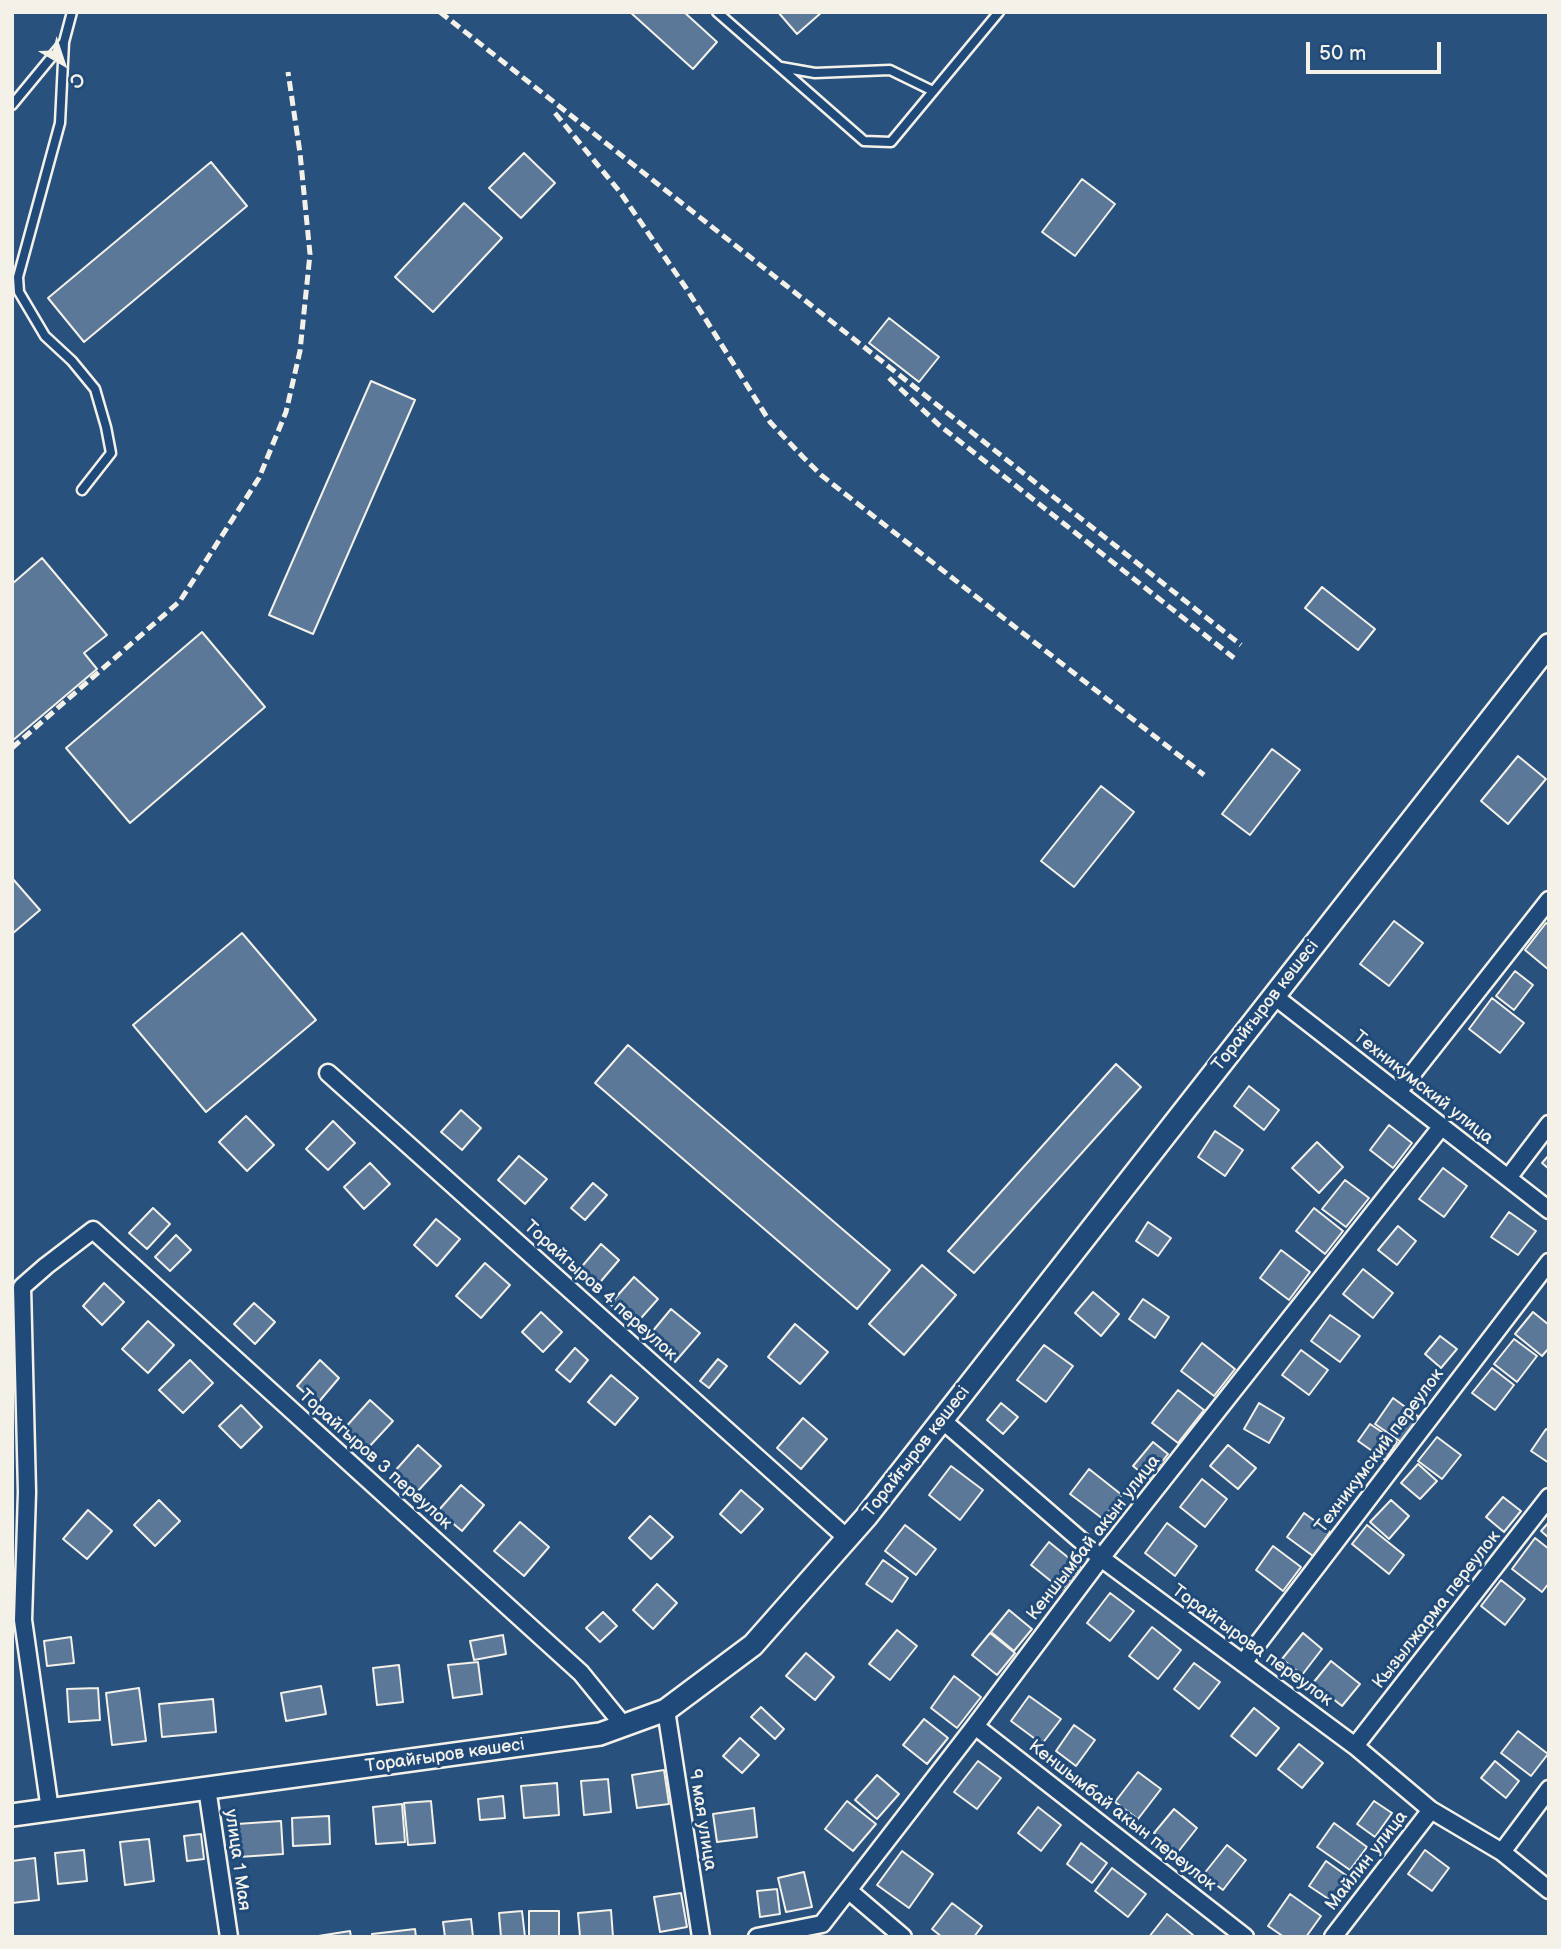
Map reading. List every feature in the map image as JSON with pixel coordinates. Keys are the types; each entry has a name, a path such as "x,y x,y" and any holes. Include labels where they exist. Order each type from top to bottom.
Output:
{"street":[{"name":"Торайғыров көшесі","path":"12,1815 600,1734 666,1710 753,1645 847,1538 942,1420 1549,645"},
{"path":"1398,1092 1549,900"},
{"name":"Техникумский улица","path":"1274,996 1549,1210"},
{"name":"Торайгыров 4 переулок","path":"328,1073 847,1538"},
{"path":"1508,1178 1549,1124"},
{"name":"Кеншымбай акын улица","path":"757,1937 822,1924 1101,1558 1441,1126"},
{"name":"Торайгыров 3 переулок","path":"50,1810 23,1620 27,1492 22,1287 93,1230 580,1673 624,1726"},
{"name":"Техникумский переулок","path":"1243,1663 1549,1262"},
{"name":"Торайгырова переулок","path":"942,1420 1101,1558 1355,1746 1431,1810 1502,1852 1549,1890"},
{"name":"Кызылжарма переулок","path":"1355,1746 1549,1497"},
{"name":"9 мая улица","path":"666,1710 701,1937"},
{"name":"Кеншымбай акын переулок","path":"975,1726 1245,1937"},
{"name":"улица 1 Мая","path":"207,1788 229,1937"},
{"path":"1502,1852 1549,1789"},
{"name":"Майлин улица","path":"1333,1937 1431,1810"},
{"path":"848,1890 903,1937"}],"lane":[{"path":"72,12 64,42 60,123 18,277 19,292 45,336 95,389 111,453 82,490"},
{"path":"717,12 864,141 891,142 999,12"},
{"path":"13,104 64,42"},
{"path":"778,66 815,73 890,70 933,91"}],"building":[{"path":"630,12 684,12 717,42 693,69"},
{"path":"778,12 822,12 797,34"},
{"path":"524,153 555,183 521,218 489,188"},
{"path":"211,162 247,206 84,342 48,298"},
{"path":"1082,179 1115,204 1075,256 1042,232"},
{"path":"464,203 502,238 433,312 395,277"},
{"path":"889,318 939,357 919,382 869,343"},
{"path":"371,381 415,400 313,634 269,615"},
{"path":"42,558 107,635 84,653 97,669 12,741 12,584"},
{"path":"1322,587 1375,629 1358,650 1305,608"},
{"path":"202,632 265,707 130,823 66,748"},
{"path":"1272,749 1300,770 1250,835 1222,814"},
{"path":"1518,756 1546,779 1508,824 1481,801"},
{"path":"1101,786 1134,812 1074,887 1041,861"},
{"path":"12,878 40,910 12,934"},
{"path":"1394,921 1423,943 1389,986 1360,964"},
{"path":"1546,923 1549,925 1549,970 1525,950"},
{"path":"242,933 316,1020 206,1112 133,1025"},
{"path":"1515,971 1533,985 1514,1010 1496,996"},
{"path":"1492,998 1524,1023 1500,1053 1469,1029"},
{"path":"628,1045 890,1270 857,1309 595,1083"},
{"path":"1116,1064 1141,1087 974,1273 948,1251"},
{"path":"1249,1086 1279,1110 1264,1130 1234,1106"},
{"path":"461,1110 481,1128 462,1150 441,1132"},
{"path":"246,1116 274,1145 247,1171 219,1142"},
{"path":"333,1121 355,1143 328,1170 306,1149"},
{"path":"1389,1125 1412,1143 1393,1168 1370,1150"},
{"path":"1215,1131 1243,1150 1225,1176 1198,1157"},
{"path":"1317,1142 1343,1167 1319,1193 1292,1168"},
{"path":"1549,1155 1549,1169 1542,1163"},
{"path":"519,1156 547,1179 525,1204 498,1180"},
{"path":"370,1163 390,1184 364,1209 344,1187"},
{"path":"1443,1168 1467,1186 1444,1217 1419,1199"},
{"path":"1345,1180 1369,1198 1346,1227 1322,1209"},
{"path":"593,1183 607,1195 585,1220 571,1208"},
{"path":"153,1208 170,1224 147,1249 129,1233"},
{"path":"1314,1208 1343,1231 1325,1254 1296,1231"},
{"path":"1509,1212 1536,1231 1518,1255 1491,1237"},
{"path":"436,1219 460,1239 437,1266 414,1245"},
{"path":"1148,1222 1171,1238 1158,1256 1136,1241"},
{"path":"1398,1226 1416,1241 1397,1265 1378,1250"},
{"path":"176,1235 191,1250 170,1271 155,1257"},
{"path":"601,1244 619,1260 596,1287 578,1271"},
{"path":"1281,1250 1310,1272 1289,1300 1260,1278"},
{"path":"485,1263 510,1285 481,1318 456,1296"},
{"path":"922,1265 956,1295 904,1355 869,1324"},
{"path":"1363,1269 1393,1293 1373,1318 1343,1294"},
{"path":"634,1277 658,1299 634,1326 610,1304"},
{"path":"104,1283 124,1302 102,1325 83,1306"},
{"path":"1093,1292 1119,1314 1101,1336 1075,1313"},
{"path":"1143,1299 1169,1317 1155,1338 1129,1319"},
{"path":"254,1303 275,1322 255,1344 234,1324"},
{"path":"671,1309 700,1333 675,1362 647,1338"},
{"path":"541,1312 562,1332 543,1352 522,1332"},
{"path":"1533,1312 1549,1325 1549,1348 1542,1356 1515,1334"},
{"path":"1330,1315 1360,1336 1340,1362 1311,1341"},
{"path":"148,1321 174,1345 148,1373 122,1349"},
{"path":"795,1324 828,1352 800,1384 768,1357"},
{"path":"1440,1336 1457,1349 1441,1368 1425,1354"},
{"path":"1514,1339 1537,1356 1517,1382 1494,1364"},
{"path":"1202,1343 1235,1369 1214,1396 1181,1371"},
{"path":"1044,1345 1073,1366 1046,1402 1017,1380"},
{"path":"575,1348 588,1360 570,1382 556,1370"},
{"path":"1301,1350 1328,1370 1309,1395 1282,1375"},
{"path":"718,1359 727,1366 709,1388 700,1381"},
{"path":"190,1360 213,1383 183,1413 159,1390"},
{"path":"320,1360 339,1378 317,1404 297,1386"},
{"path":"1492,1368 1514,1385 1495,1410 1472,1393"},
{"path":"611,1375 638,1398 615,1425 588,1402"},
{"path":"1178,1390 1204,1410 1178,1443 1152,1423"},
{"path":"1393,1398 1419,1417 1401,1442 1375,1424"},
{"path":"370,1400 393,1421 367,1449 344,1429"},
{"path":"1001,1403 1018,1417 1003,1434 987,1420"},
{"path":"1259,1403 1284,1418 1269,1443 1244,1429"},
{"path":"241,1405 262,1427 241,1448 219,1426"},
{"path":"803,1418 827,1439 801,1469 777,1448"},
{"path":"1370,1424 1397,1442 1385,1460 1358,1441"},
{"path":"1546,1429 1549,1431 1549,1463 1531,1451"},
{"path":"1437,1437 1461,1455 1442,1479 1418,1461"},
{"path":"1153,1442 1168,1454 1149,1479 1133,1466"},
{"path":"418,1445 441,1466 417,1492 394,1472"},
{"path":"1228,1445 1256,1468 1238,1489 1210,1466"},
{"path":"1418,1464 1437,1481 1420,1499 1401,1483"},
{"path":"951,1466 983,1490 960,1520 929,1495"},
{"path":"1089,1469 1122,1495 1103,1519 1070,1494"},
{"path":"1202,1479 1227,1499 1205,1527 1180,1507"},
{"path":"461,1485 484,1505 462,1531 438,1511"},
{"path":"741,1490 763,1509 741,1533 720,1514"},
{"path":"1503,1497 1521,1511 1504,1532 1486,1517"},
{"path":"159,1500 180,1521 155,1546 134,1525"},
{"path":"1391,1500 1409,1516 1389,1539 1370,1522"},
{"path":"88,1510 112,1531 87,1559 63,1539"},
{"path":"1304,1513 1330,1532 1313,1556 1287,1537"},
{"path":"650,1516 673,1537 651,1559 629,1538"},
{"path":"520,1522 549,1547 524,1576 494,1551"},
{"path":"1549,1522 1549,1538 1541,1531"},
{"path":"1167,1523 1197,1546 1175,1576 1145,1553"},
{"path":"905,1525 936,1549 916,1575 885,1551"},
{"path":"1367,1525 1404,1555 1389,1574 1352,1544"},
{"path":"1535,1538 1549,1549 1549,1583 1542,1592 1512,1569"},
{"path":"1049,1542 1080,1567 1062,1590 1031,1565"},
{"path":"1273,1546 1301,1567 1283,1591 1256,1570"},
{"path":"883,1560 908,1578 892,1602 866,1584"},
{"path":"1501,1580 1525,1599 1505,1625 1481,1606"},
{"path":"657,1584 677,1603 653,1629 633,1610"},
{"path":"1110,1593 1134,1611 1110,1641 1087,1623"},
{"path":"1009,1610 1032,1629 1014,1651 991,1632"},
{"path":"603,1612 617,1626 600,1642 586,1628"},
{"path":"1152,1627 1181,1650 1158,1679 1129,1656"},
{"path":"897,1630 917,1646 890,1680 869,1664"},
{"path":"990,1633 1015,1653 997,1675 972,1655"},
{"path":"1303,1633 1322,1649 1302,1675 1282,1659"},
{"path":"503,1635 506,1654 474,1660 470,1641"},
{"path":"71,1637 74,1663 47,1666 44,1641"},
{"path":"806,1653 834,1677 815,1700 786,1676"},
{"path":"1331,1661 1360,1684 1342,1706 1313,1683"},
{"path":"478,1662 482,1694 453,1698 448,1665"},
{"path":"1194,1663 1220,1682 1199,1709 1174,1689"},
{"path":"399,1665 403,1702 377,1705 373,1668"},
{"path":"954,1676 981,1697 957,1728 931,1708"},
{"path":"321,1686 326,1714 286,1721 281,1693"},
{"path":"98,1688 100,1720 69,1722 67,1689"},
{"path":"139,1688 146,1741 112,1745 106,1693"},
{"path":"1029,1696 1061,1719 1042,1744 1011,1721"},
{"path":"213,1699 216,1732 162,1737 159,1704"},
{"path":"761,1707 784,1729 775,1739 751,1717"},
{"path":"1254,1708 1279,1728 1256,1756 1231,1736"},
{"path":"924,1719 948,1738 927,1764 903,1745"},
{"path":"1074,1725 1095,1740 1076,1766 1056,1751"},
{"path":"1518,1731 1548,1754 1531,1776 1501,1753"},
{"path":"740,1738 759,1755 742,1773 723,1756"},
{"path":"1299,1744 1323,1763 1302,1788 1278,1769"},
{"path":"978,1761 1001,1778 977,1809 954,1792"},
{"path":"1495,1761 1519,1781 1506,1798 1481,1778"},
{"path":"664,1770 669,1804 637,1808 632,1775"},
{"path":"1138,1772 1161,1789 1138,1819 1115,1802"},
{"path":"877,1775 899,1794 877,1819 855,1800"},
{"path":"608,1779 611,1812 584,1815 581,1781"},
{"path":"557,1783 559,1815 524,1818 521,1786"},
{"path":"503,1796 505,1818 480,1820 478,1799"},
{"path":"431,1801 435,1843 408,1845 404,1803"},
{"path":"847,1801 876,1824 853,1851 825,1829"},
{"path":"1374,1801 1392,1813 1375,1837 1357,1824"},
{"path":"402,1804 405,1842 376,1844 373,1807"},
{"path":"1038,1807 1061,1825 1041,1851 1018,1833"},
{"path":"754,1808 757,1837 717,1842 713,1814"},
{"path":"1174,1809 1197,1828 1178,1852 1154,1833"},
{"path":"329,1816 330,1844 293,1846 292,1818"},
{"path":"281,1821 283,1854 239,1857 237,1824"},
{"path":"1334,1823 1367,1847 1350,1870 1317,1847"},
{"path":"201,1834 204,1859 187,1861 184,1836"},
{"path":"149,1839 154,1881 125,1885 120,1842"},
{"path":"1081,1843 1107,1863 1092,1883 1067,1864"},
{"path":"1227,1845 1246,1860 1223,1890 1203,1875"},
{"path":"84,1850 87,1881 58,1884 55,1853"},
{"path":"1425,1850 1449,1868 1432,1891 1408,1874"},
{"path":"902,1851 933,1874 909,1908 877,1885"},
{"path":"35,1858 39,1900 12,1903 12,1861"},
{"path":"1326,1861 1347,1876 1330,1900 1309,1886"},
{"path":"1112,1868 1146,1894 1128,1917 1095,1891"},
{"path":"804,1872 812,1907 786,1912 778,1878"},
{"path":"777,1889 780,1914 760,1917 757,1891"},
{"path":"681,1893 687,1927 660,1932 654,1897"},
{"path":"1290,1894 1321,1916 1306,1937 1284,1937 1268,1926"},
{"path":"952,1903 982,1926 974,1937 942,1937 932,1929"},
{"path":"611,1910 613,1937 580,1937 578,1913"},
{"path":"522,1911 525,1937 501,1937 499,1913"},
{"path":"529,1911 559,1911 559,1937 529,1937"},
{"path":"1167,1914 1193,1935 1192,1937 1149,1937"},
{"path":"471,1919 473,1937 445,1937 443,1922"},
{"path":"415,1929 416,1937 372,1937 372,1934"},
{"path":"350,1931 351,1937 312,1937"}],"railway":[{"path":"440,12 1241,645"},
{"path":"12,748 180,601 259,478 286,412 300,351 310,254 300,153 288,72"},
{"path":"555,113 620,192 686,288 770,422 803,457 821,475 1204,775"},
{"path":"889,378 939,425 1234,658"}]}
